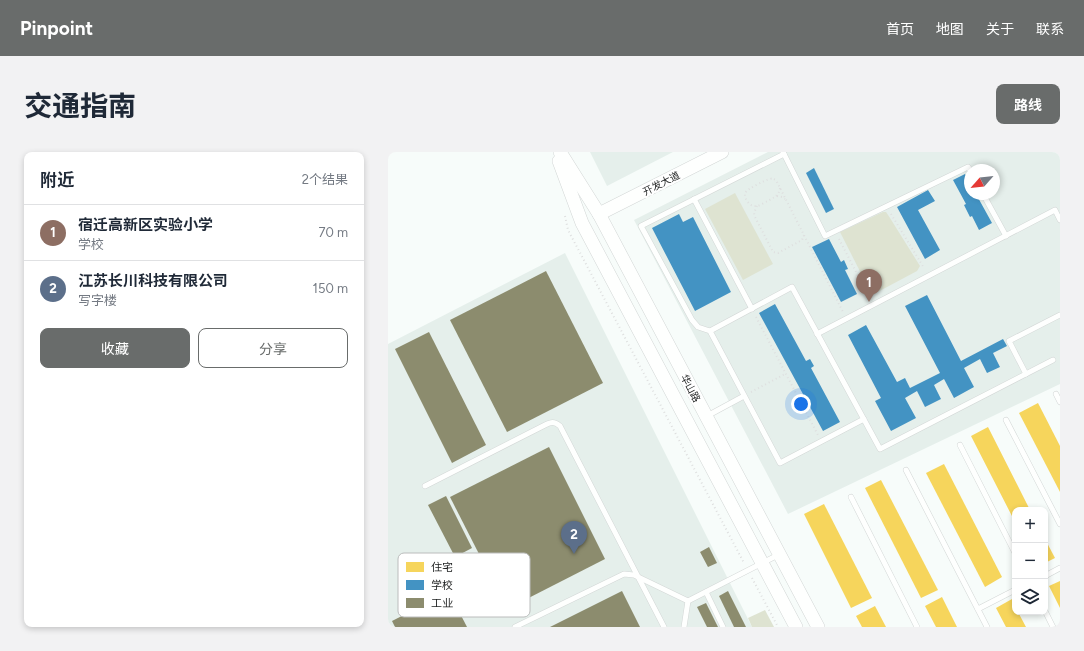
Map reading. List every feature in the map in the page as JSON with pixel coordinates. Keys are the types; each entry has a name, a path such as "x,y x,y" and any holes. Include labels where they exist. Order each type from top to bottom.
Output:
{"street":[{"name":"华山路","path":"555,152 582,223 796,627"},
{"name":"华山路","path":"560,152 599,214 818,627"},
{"name":"开发大道","path":"599,214 722,152"}],"lane":[{"path":"864,419 780,463 710,331 698,327 692,320 641,226 784,153 825,236 964,169"},
{"path":"694,199 752,309"},
{"path":"986,200 1006,236"},
{"path":"818,334 1055,210 1060,220"},
{"path":"710,331 792,287 880,449 1053,360"},
{"path":"1026,374 1009,341 1060,315"},
{"path":"1056,394 1060,402"},
{"path":"706,416 744,396"},
{"path":"1006,420 1060,524"},
{"path":"425,486 545,425 552,422 556,423 560,426 664,627"},
{"path":"960,445 1012,546"},
{"path":"906,470 987,627"},
{"path":"850,497 917,627"},
{"path":"688,601 779,554"},
{"path":"1048,574 1060,568"},
{"path":"515,627 624,574 638,577 688,601"},
{"path":"706,592 723,627"},
{"path":"978,609 1012,592"},
{"path":"684,627 688,601"},
{"path":"1047,615 1053,627"}],"path":[{"path":"780,188 780,192 777,196 756,206 752,206 748,203 746,198 748,189 768,179 776,180 847,318"},
{"path":"777,196 786,199"},
{"path":"756,206 754,213 755,217 773,252 778,253 802,240 804,234"},
{"path":"886,206 929,276"},
{"path":"565,214 568,230 778,627"},
{"path":"834,231 873,305"},
{"path":"752,309 821,442"},
{"path":"744,396 786,373"}],"shaded area":[{"path":"590,152 673,152 607,186"},
{"path":"768,152 1060,152 1060,384 788,514 634,220"},
{"path":"565,253 752,627 388,627 388,344"}],"green space":[{"path":"735,193 773,264 743,280 705,209"},
{"path":"886,212 920,266 917,271 872,295 840,232"},
{"path":"765,610 774,627 752,627 748,618"}],"building: 住宅":[{"path":"1038,403 1060,446 1060,492 1019,413"},
{"path":"988,427 1028,507 1012,507 1012,516 971,436"},
{"path":"944,464 1002,577 985,587 926,473"},
{"path":"881,480 938,590 921,598 865,488"},
{"path":"824,504 872,598 851,608 804,514"},
{"path":"1048,545 1055,558 1048,562"},
{"path":"1060,581 1060,608 1049,586"},
{"path":"942,597 957,627 936,627 925,606"},
{"path":"1012,599 1012,615 1020,615 1026,627 1006,627 996,608"},
{"path":"875,606 886,627 862,627 856,616"}],"building: 学校":[{"path":"814,168 834,209 826,213 806,173"},
{"path":"964,174 964,200 979,200 992,223 979,230 972,216 970,217 964,205 966,204 953,180"},
{"path":"928,190 935,201 918,210 940,250 925,259 897,207"},
{"path":"679,214 683,222 693,217 731,292 695,311 652,228"},
{"path":"829,239 841,262 844,260 848,269 845,270 857,294 841,302 812,247"},
{"path":"927,295 961,361 1003,339 1007,346 993,353 1000,367 987,373 980,359 964,368 974,387 954,398 944,379 934,385 941,399 925,407 917,391 905,398 916,418 891,431 875,401 881,398 848,335 866,325 897,382 905,378 910,388 940,373 905,306"},
{"path":"775,304 806,361 810,359 814,366 811,368 840,422 823,431 759,313"}],"building: 工业":[{"path":"546,271 603,383 507,432 450,320"},
{"path":"429,332 486,445 452,463 395,349"},
{"path":"549,447 605,559 530,597 530,553 478,553 450,497"},
{"path":"446,496 472,548 463,553 453,553 428,505"},
{"path":"709,547 717,563 708,567 700,552"},
{"path":"622,591 640,627 550,627"},
{"path":"728,591 746,627 734,627 719,596"},
{"path":"706,603 718,627 707,627 697,607"},
{"path":"400,617 462,617 467,627 395,627 392,621"}],"place":[{"name":"宿迁高新区实验小学","path":"869,302"},
{"name":"江苏长川科技有限公司","path":"574,554"}]}
